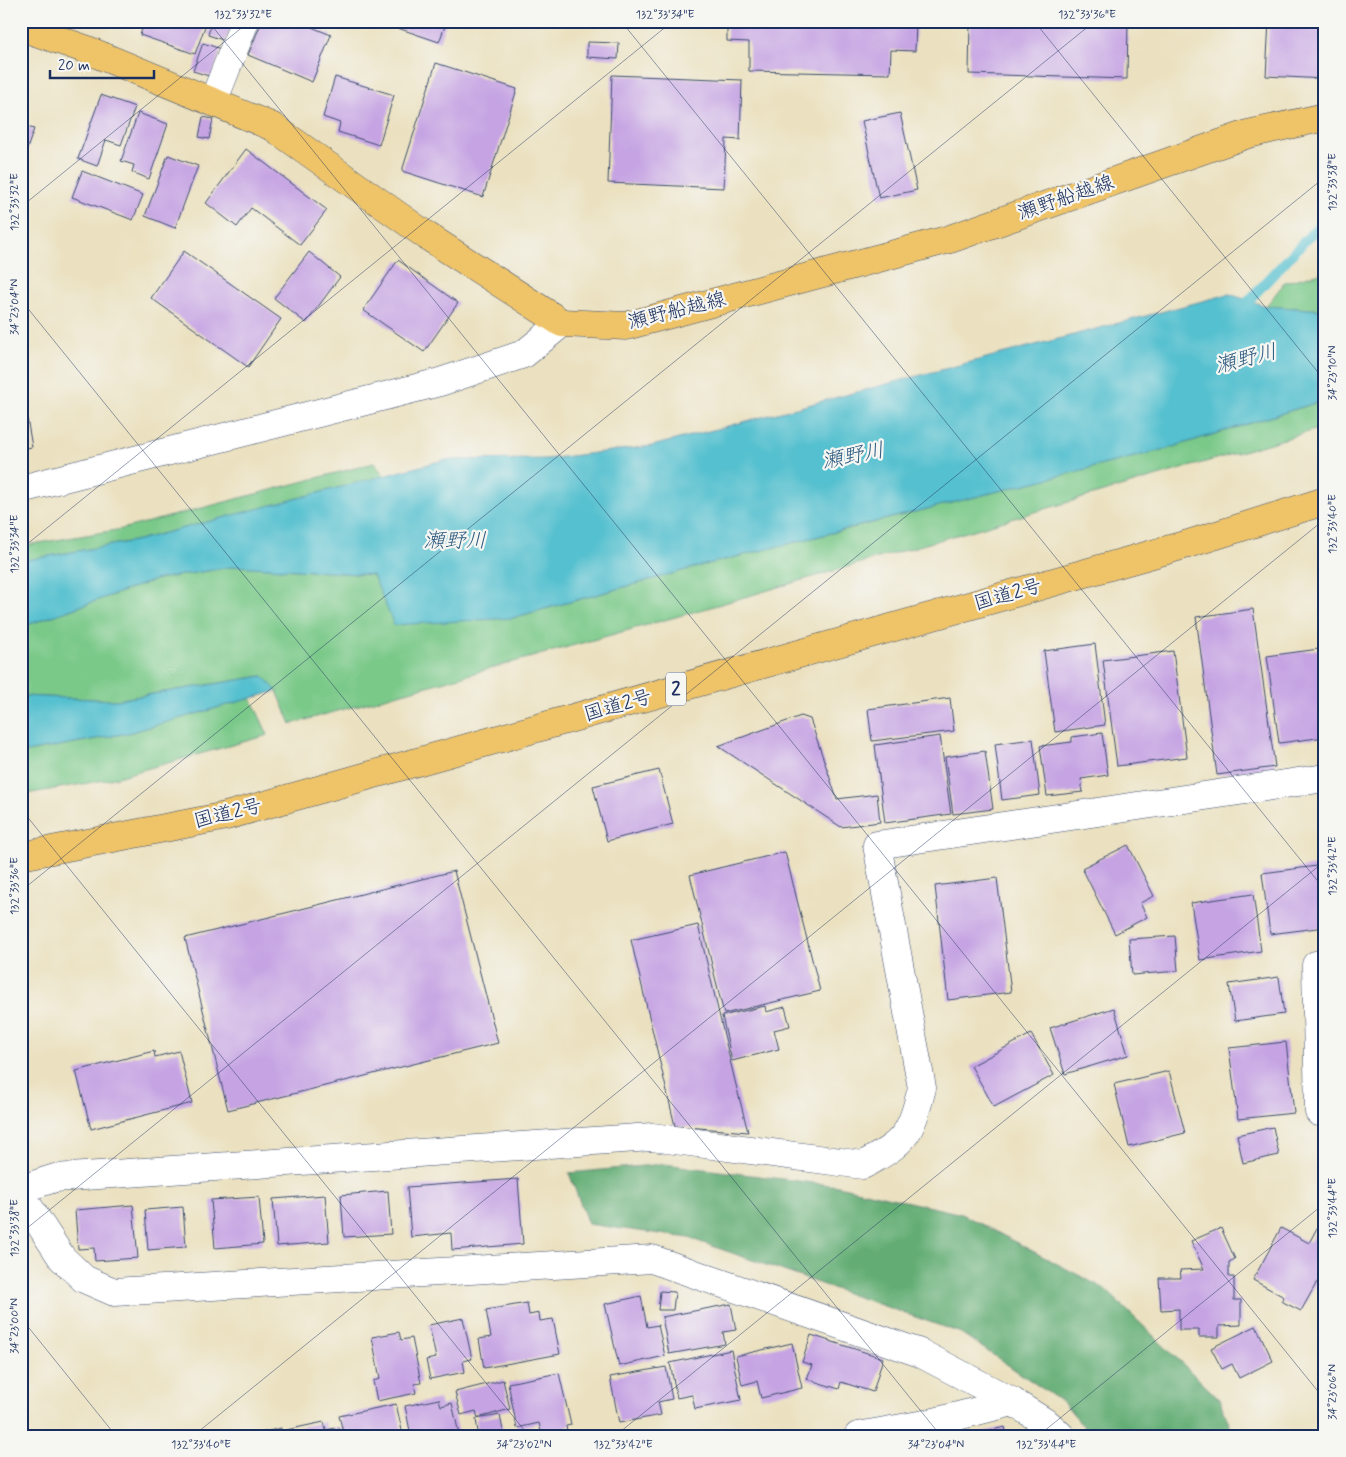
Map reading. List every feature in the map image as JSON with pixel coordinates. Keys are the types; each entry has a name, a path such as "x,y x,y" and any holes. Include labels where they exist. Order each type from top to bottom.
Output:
{"main road":[{"name":"瀬野船越線","path":"21,27 85,49 273,127 426,236 562,323 626,326 940,242 1248,134 1325,117"},
{"name":"国道2号","path":"21,856 226,816 1188,544 1325,500"}],"street":[{"path":"213,102 245,21"},
{"path":"21,489 440,382 524,354 562,323"},
{"path":"21,1189 55,1178 652,1137 863,1164 894,1148 913,1124 922,1088 877,845 1325,778"},
{"path":"1319,1112 1316,965 1325,964"},
{"path":"21,1195 62,1258 84,1279 114,1292 652,1259 920,1353 1013,1402 1048,1424 1061,1436"},
{"path":"858,1436 930,1423 1013,1402"}],"green space":[{"path":"1325,272 1325,310 1266,306 1285,282"},
{"path":"1325,400 1325,427 697,611 291,724 277,691 262,676 116,700 21,696 21,627 158,579 237,566 373,575 512,618 700,566 1166,449"},
{"path":"374,463 385,476 134,541 21,561 21,546 122,529"},
{"path":"251,698 268,735 110,779 21,795 21,753 128,733"},
{"path":"664,1164 838,1186 962,1214 1105,1289 1219,1399 1234,1436 1092,1436 1065,1404 961,1333 689,1238 588,1224 569,1173"}],"water":[{"name":"瀬野川","path":"1229,294 1266,306 1325,310 1325,400 1166,449 700,566 512,618 394,625 373,575 237,566 158,579 21,627 21,561 134,541 444,460 546,459 652,446"},
{"path":"263,676 277,691 128,733 21,753 21,696 116,700"}],"building":[{"path":"145,21 207,21 195,54 140,35"},
{"path":"212,21 233,21 226,41 208,35"},
{"path":"262,21 297,21 331,35 312,82 248,55"},
{"path":"377,21 447,21 439,42"},
{"path":"727,21 916,21 915,51 891,50 890,74 749,71 749,42 727,41"},
{"path":"970,21 1128,21 1127,79 969,74"},
{"path":"1269,21 1325,23 1325,79 1266,76"},
{"path":"587,42 619,43 618,59 587,57"},
{"path":"203,43 221,49 212,77 193,71"},
{"path":"436,63 517,89 483,197 402,171"},
{"path":"612,75 742,80 740,140 726,139 724,188 608,183"},
{"path":"335,77 394,95 379,145 338,132 340,123 323,117"},
{"path":"101,95 135,107 121,145 106,140 97,166 78,159"},
{"path":"138,113 168,124 149,179 132,172 134,165 121,161"},
{"path":"900,113 917,190 879,198 862,121"},
{"path":"203,117 213,119 209,139 199,137"},
{"path":"21,125 34,129 22,163 21,163"},
{"path":"246,149 327,210 300,245 251,208 237,227 206,203"},
{"path":"168,155 198,166 175,228 145,216"},
{"path":"82,171 143,195 133,220 72,197"},
{"path":"184,251 281,319 248,367 151,298"},
{"path":"309,252 340,277 306,323 274,298"},
{"path":"398,260 458,303 424,352 363,310"},
{"path":"26,412 32,447 21,449 21,413"},
{"path":"1253,609 1275,767 1217,775 1196,617"},
{"path":"1095,644 1105,725 1055,732 1044,651"},
{"path":"1319,649 1325,696 1325,737 1279,743 1267,656"},
{"path":"1173,651 1187,757 1117,766 1103,660"},
{"path":"950,698 954,731 872,741 868,709"},
{"path":"801,716 810,719 837,799 877,794 880,822 841,827 718,746"},
{"path":"1102,733 1108,775 1081,779 1083,792 1047,796 1040,746 1072,742 1072,737"},
{"path":"940,736 951,814 885,823 875,745"},
{"path":"1033,739 1040,795 1002,800 995,744"},
{"path":"985,751 993,809 953,814 945,757"},
{"path":"659,770 673,824 607,841 593,786"},
{"path":"1128,845 1154,896 1140,903 1147,917 1115,934 1082,868"},
{"path":"785,852 820,991 724,1014 690,875"},
{"path":"1325,865 1325,927 1270,934 1262,873"},
{"path":"454,871 498,1043 228,1110 185,938"},
{"path":"997,878 1011,992 948,1000 935,886"},
{"path":"1253,894 1261,951 1200,960 1191,903"},
{"path":"698,925 748,1132 675,1126 631,940"},
{"path":"1175,936 1178,971 1132,975 1129,939"},
{"path":"1279,977 1284,1014 1235,1021 1229,984"},
{"path":"765,1006 766,1012 785,1007 790,1026 774,1030 779,1049 732,1061 722,1016"},
{"path":"1114,1008 1128,1055 1065,1074 1050,1028"},
{"path":"1031,1034 1054,1075 994,1107 971,1066"},
{"path":"1286,1042 1294,1113 1238,1119 1229,1048"},
{"path":"154,1051 155,1057 179,1051 192,1103 91,1129 76,1071"},
{"path":"1169,1071 1185,1133 1129,1147 1114,1084"},
{"path":"1273,1127 1279,1155 1243,1163 1237,1135"},
{"path":"518,1179 523,1244 452,1250 451,1233 411,1237 407,1187"},
{"path":"388,1191 391,1234 344,1237 341,1195"},
{"path":"325,1195 329,1242 277,1246 273,1199"},
{"path":"259,1197 263,1244 215,1248 211,1200"},
{"path":"133,1205 138,1258 95,1261 94,1248 78,1249 75,1210"},
{"path":"183,1207 186,1247 148,1250 145,1210"},
{"path":"1325,1213 1325,1286 1317,1282 1301,1311 1281,1301 1284,1297 1253,1280 1281,1228 1309,1243"},
{"path":"1221,1228 1235,1259 1229,1262 1229,1277 1234,1277 1234,1300 1241,1300 1241,1325 1219,1326 1219,1337 1199,1337 1199,1330 1179,1330 1179,1309 1161,1310 1159,1278 1181,1278 1180,1270 1204,1269 1191,1241"},
{"path":"660,1291 675,1292 673,1310 658,1310"},
{"path":"641,1296 647,1327 658,1325 665,1356 619,1366 605,1304"},
{"path":"527,1303 529,1315 539,1313 540,1321 553,1319 560,1354 484,1368 479,1339 491,1337 486,1310"},
{"path":"731,1304 736,1330 723,1332 725,1344 669,1354 662,1317"},
{"path":"463,1318 472,1359 463,1361 465,1372 430,1379 426,1360 436,1358 429,1325"},
{"path":"1256,1326 1273,1361 1239,1378 1232,1364 1222,1369 1211,1348"},
{"path":"399,1332 401,1340 412,1338 421,1383 414,1384 416,1393 377,1401 373,1381 380,1379 372,1337"},
{"path":"811,1335 883,1358 873,1392 841,1382 839,1389 807,1379 812,1365 802,1362"},
{"path":"792,1343 802,1388 761,1398 757,1381 742,1385 736,1356"},
{"path":"731,1350 741,1400 695,1409 692,1395 677,1398 670,1363"},
{"path":"666,1367 672,1399 658,1402 661,1415 619,1423 610,1377"},
{"path":"559,1373 571,1425 566,1426 568,1436 542,1436 539,1423 517,1428 508,1383"},
{"path":"503,1380 510,1409 478,1418 476,1411 461,1415 455,1392"},
{"path":"439,1399 441,1406 452,1403 459,1434 411,1436 405,1406"},
{"path":"396,1404 403,1435 344,1436 339,1416"},
{"path":"500,1415 504,1436 461,1436 478,1432 476,1419"},
{"path":"324,1422 326,1430 339,1427 341,1436 287,1436 286,1430"},
{"path":"1005,1427 1007,1436 979,1436 978,1433"},
{"path":"281,1428 282,1436 252,1436 252,1435"}],"waterway":[{"path":"1240,310 1325,219"}]}
